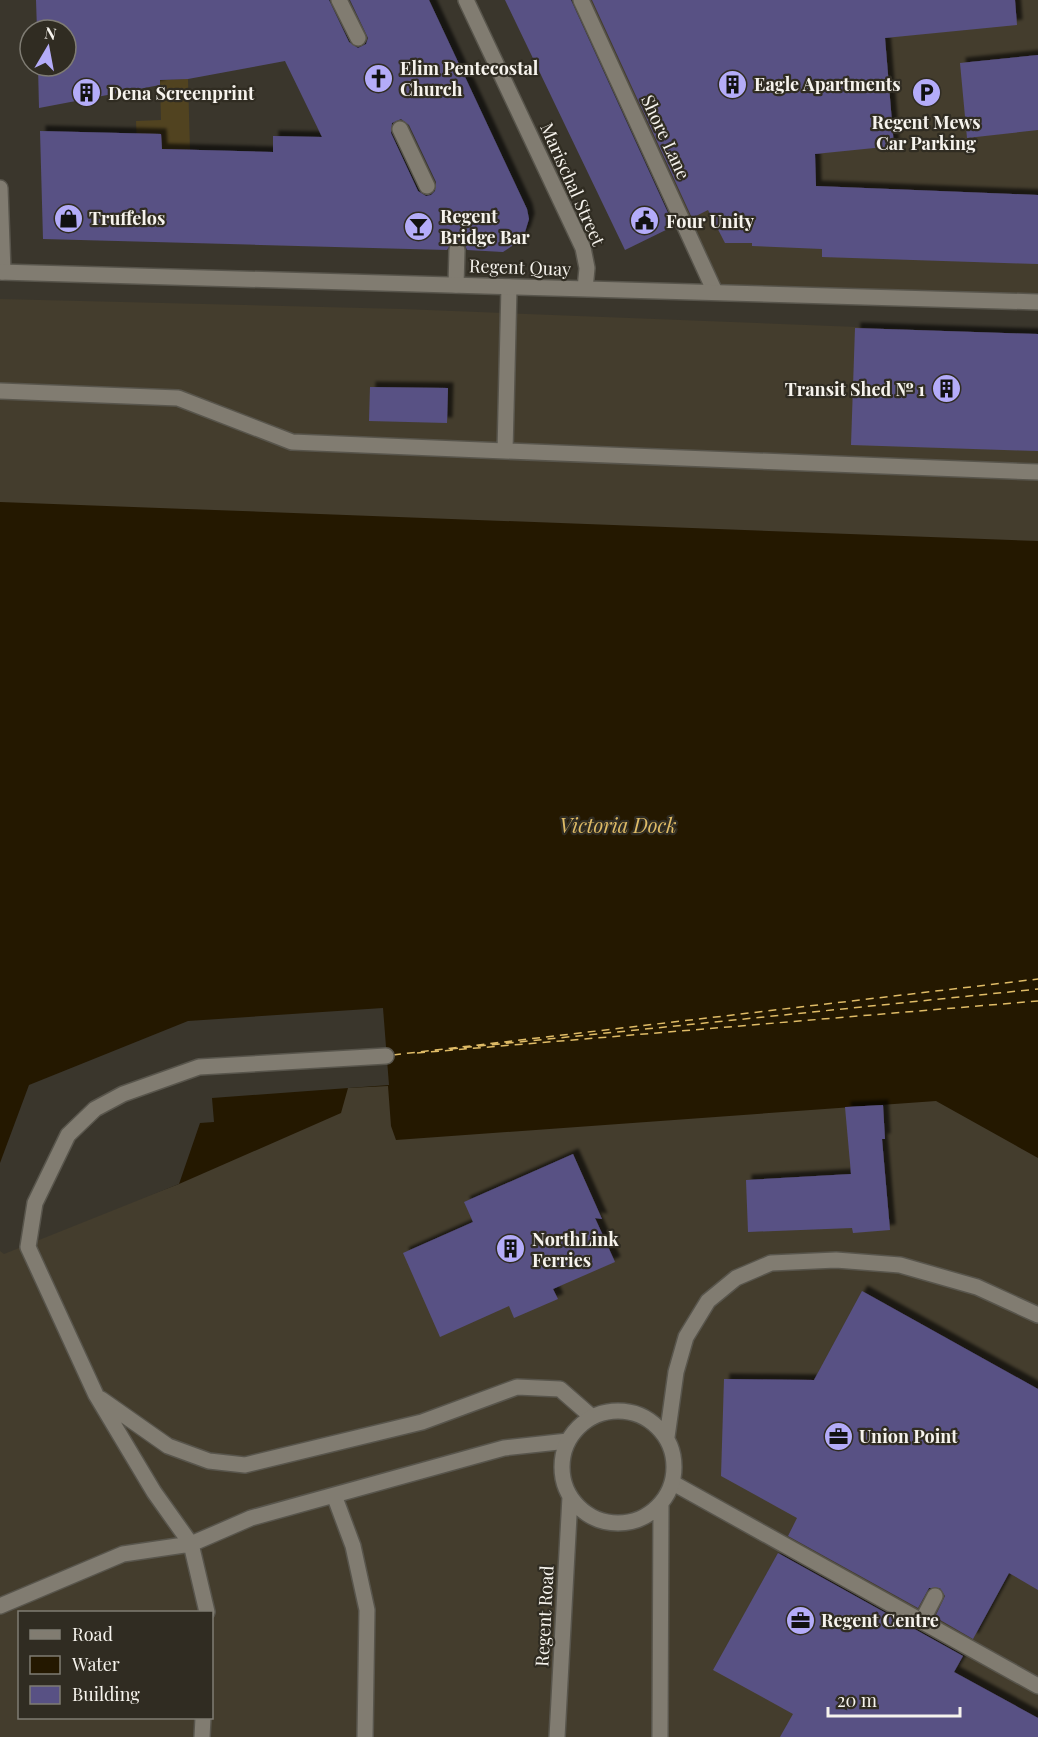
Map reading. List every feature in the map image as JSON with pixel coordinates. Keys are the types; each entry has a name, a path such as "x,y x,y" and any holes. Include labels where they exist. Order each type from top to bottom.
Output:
{"street":[{"path":"339,0 358,39"},
{"name":"Marischal Street","path":"466,0 583,248 587,268 585,289"},
{"name":"Shore Lane","path":"581,0 715,292"},
{"path":"400,129 427,186"},
{"path":"0,188 1,272"},
{"path":"456,285 457,250"},
{"name":"Regent Quay","path":"1,272 1038,302"},
{"path":"505,451 509,287"},
{"path":"0,391 178,398 292,442 1038,472"},
{"path":"207,1611 191,1544 154,1492 96,1395 28,1247 35,1203 68,1135 95,1109 123,1094 199,1067 386,1056"},
{"path":"667,1437 675,1372 686,1337 708,1301 736,1278 771,1263 836,1260 900,1265 977,1287 1038,1315"},
{"path":"96,1395 168,1446 208,1461 245,1465 422,1422 517,1387 560,1389 592,1417"},
{"path":"626,1410 656,1425 667,1437 673,1452 675,1468 673,1483 661,1504 639,1518 614,1523 597,1519 582,1510 570,1497 563,1479 562,1459 568,1441 578,1427 592,1417 608,1411 626,1410"},
{"path":"0,1606 123,1554 191,1544 251,1518 504,1448 568,1441"},
{"path":"673,1483 923,1619 1038,1686"},
{"path":"334,1496 353,1546 367,1610 364,1737"},
{"name":"Regent Road","path":"557,1737 570,1497"},
{"path":"660,1737 661,1504"},
{"path":"923,1619 935,1596"},
{"path":"202,1737 203,1719"}],"shaded area":[{"path":"573,0 1038,0 1038,304 713,297"},
{"path":"188,79 190,150 137,149 136,121 161,120 160,80"},
{"path":"0,299 403,309 1038,334 1038,1737 0,1737"}],"water":[{"name":"Victoria Dock","path":"0,502 1038,541 1038,1158 936,1101 396,1140 391,1126 388,1086 348,1088 341,1113 179,1184 0,1251"}],"pier":[{"path":"383,1008 389,1085 212,1098 214,1122 200,1123 179,1184 4,1254 0,1251 0,1163 29,1085 188,1021"}],"building":[{"path":"36,0 329,0 349,42 358,48 366,44 368,38 350,0 429,0 527,209 529,219 525,232 518,242 503,252 467,250 465,245 458,240 452,242 447,250 43,239 40,131 161,134 162,149 273,152 273,136 322,137 285,61 188,79 160,80 160,85 39,108 38,78 78,78 78,18 37,18","holes":["401,119 409,125 436,182 435,191 431,195 426,196 418,191 391,133 392,123"]},
{"path":"505,0 571,0 674,226 625,250"},
{"path":"592,0 1015,0 1017,25 885,38 894,146 815,154 816,186 1038,195 1038,264 822,257 822,249 725,243 708,210 692,218"},
{"path":"1038,55 1038,130 967,138 960,63"},
{"name":"Transit Shed № 1","path":"855,328 1038,334 1038,451 851,445"},
{"path":"370,387 448,388 447,423 369,421"},
{"path":"883,1105 885,1139 882,1139 890,1230 853,1233 852,1228 748,1232 746,1180 851,1174 845,1107"},
{"name":"NorthLink Ferries","path":"573,1154 602,1219 595,1218 615,1262 553,1289 558,1299 514,1318 509,1306 440,1337 403,1253 473,1222 464,1202"},
{"path":"862,1291 1038,1389 1038,1590 1009,1573 973,1639 935,1617 945,1596 940,1588 929,1588 918,1608 788,1536 797,1518 721,1476 724,1379 814,1380"},
{"name":"Regent Centre","path":"778,1553 963,1656 954,1672 1038,1718 1038,1737 780,1737 793,1714 713,1670"}],"ferry route":[{"path":"393,1055 1038,979"},
{"path":"450,1049 1038,989"},
{"path":"417,1053 1038,1001"}],"place":[{"name":"Elim Pentecostal Church","path":"379,78"},
{"name":"Eagle Apartments","path":"733,84"},
{"name":"Dena Screenprint","path":"87,93"},
{"name":"Regent Mews Car Parking","path":"926,93"},
{"name":"Truffelos","path":"68,218"},
{"name":"Four Unity","path":"645,221"},
{"name":"Regent Bridge Bar","path":"419,226"},
{"name":"Transit Shed № 1","path":"946,389"},
{"name":"NorthLink Ferries","path":"511,1249"},
{"name":"Union Point","path":"838,1436"},
{"name":"Regent Centre","path":"800,1620"}]}
